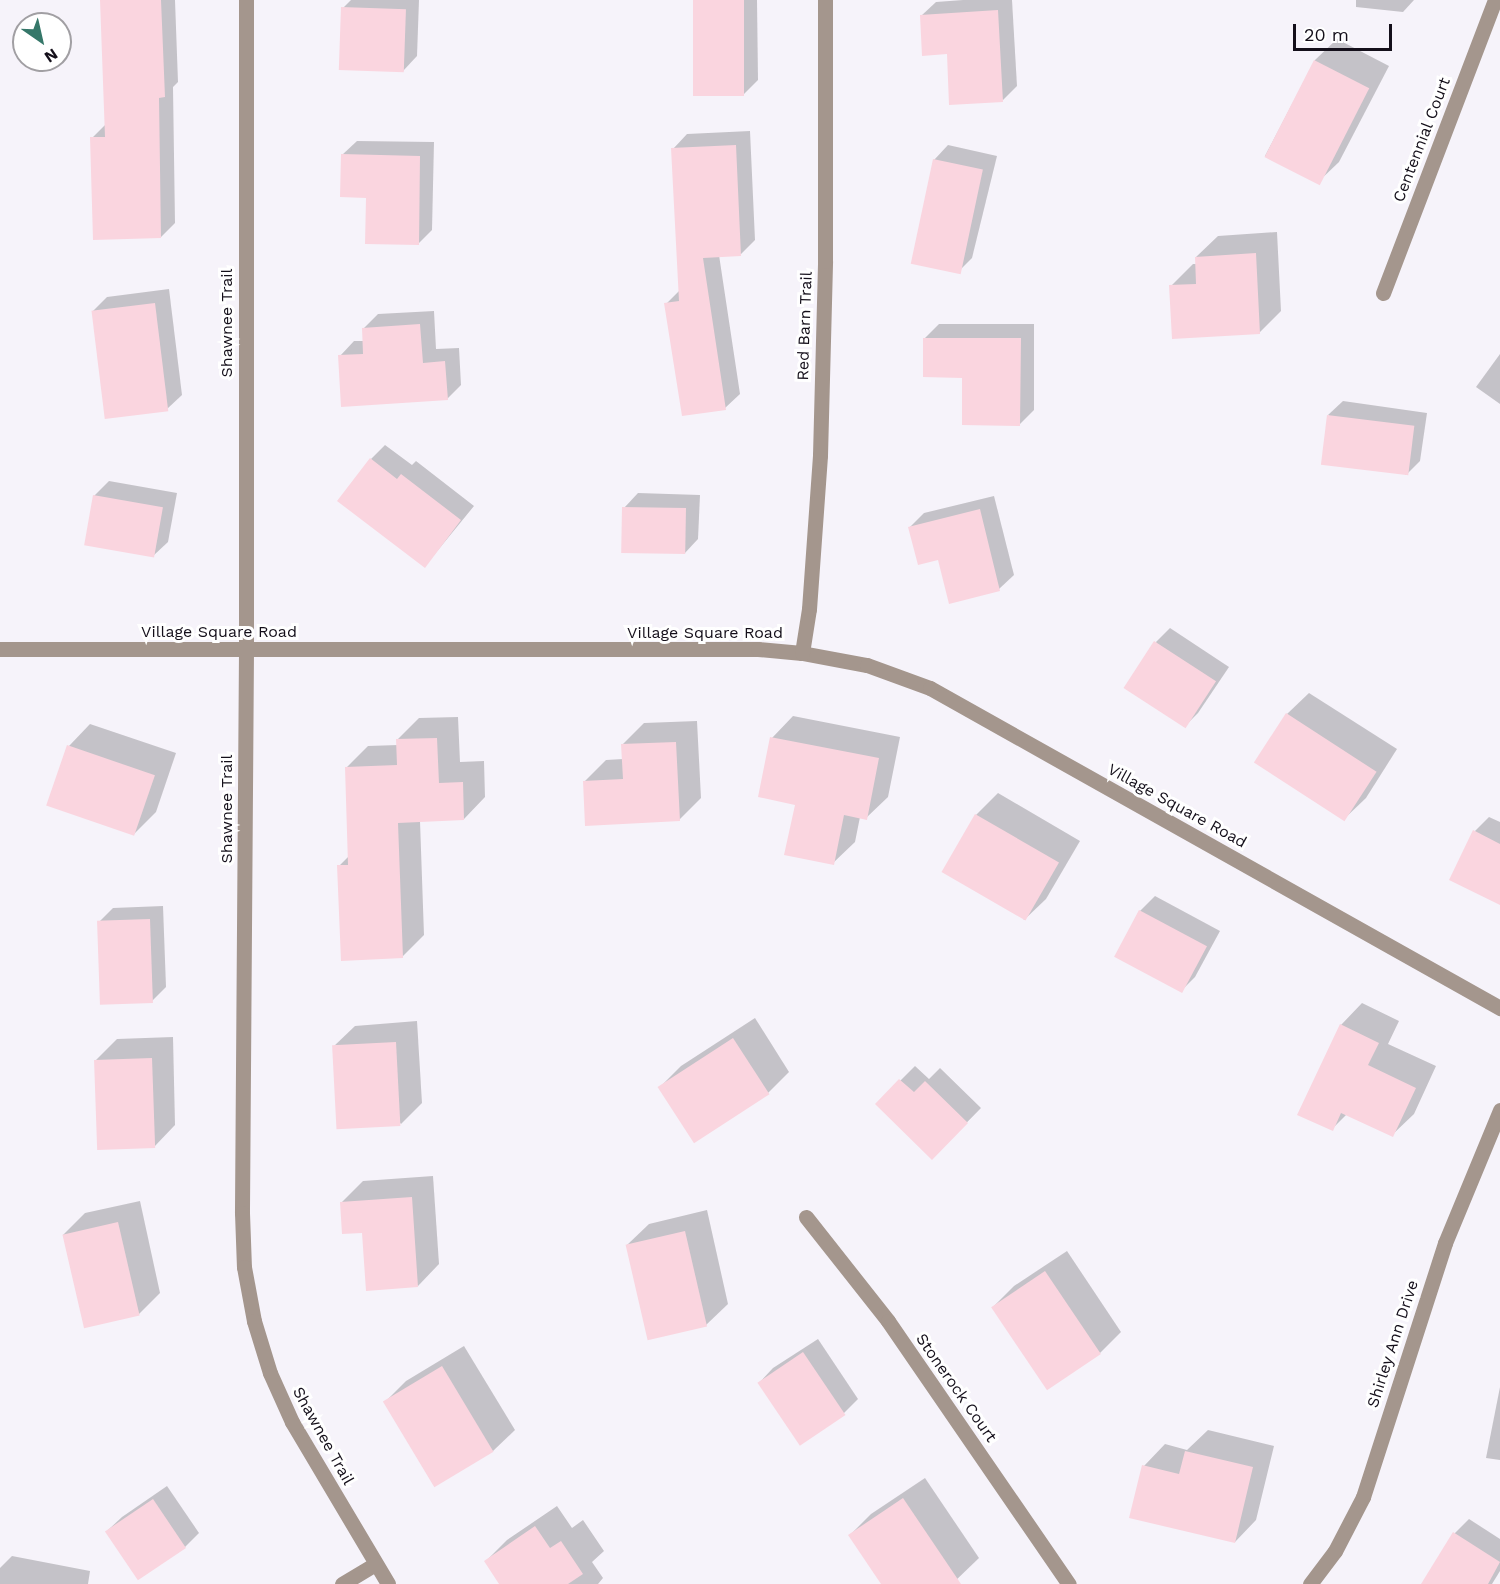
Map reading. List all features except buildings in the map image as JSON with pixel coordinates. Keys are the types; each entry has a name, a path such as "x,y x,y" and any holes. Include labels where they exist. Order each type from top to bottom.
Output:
{"street":[{"name":"Shawnee Trail","path":"246,0 246,650 242,1213 244,1267 254,1321 270,1372 292,1422 388,1584"},
{"name":"Red Barn Trail","path":"802,653 808,609 820,454 825,261 825,0"},
{"name":"Centennial Court","path":"1383,293 1495,0"},
{"name":"Village Square Road","path":"0,649 758,649 802,653 867,665 930,688 1500,1008"},
{"name":"Shirley Ann Drive","path":"1310,1584 1335,1551 1363,1497 1444,1243 1500,1110"},
{"name":"Stonerock Court","path":"806,1217 888,1321 1069,1584"},
{"path":"342,1584 375,1564"}]}
